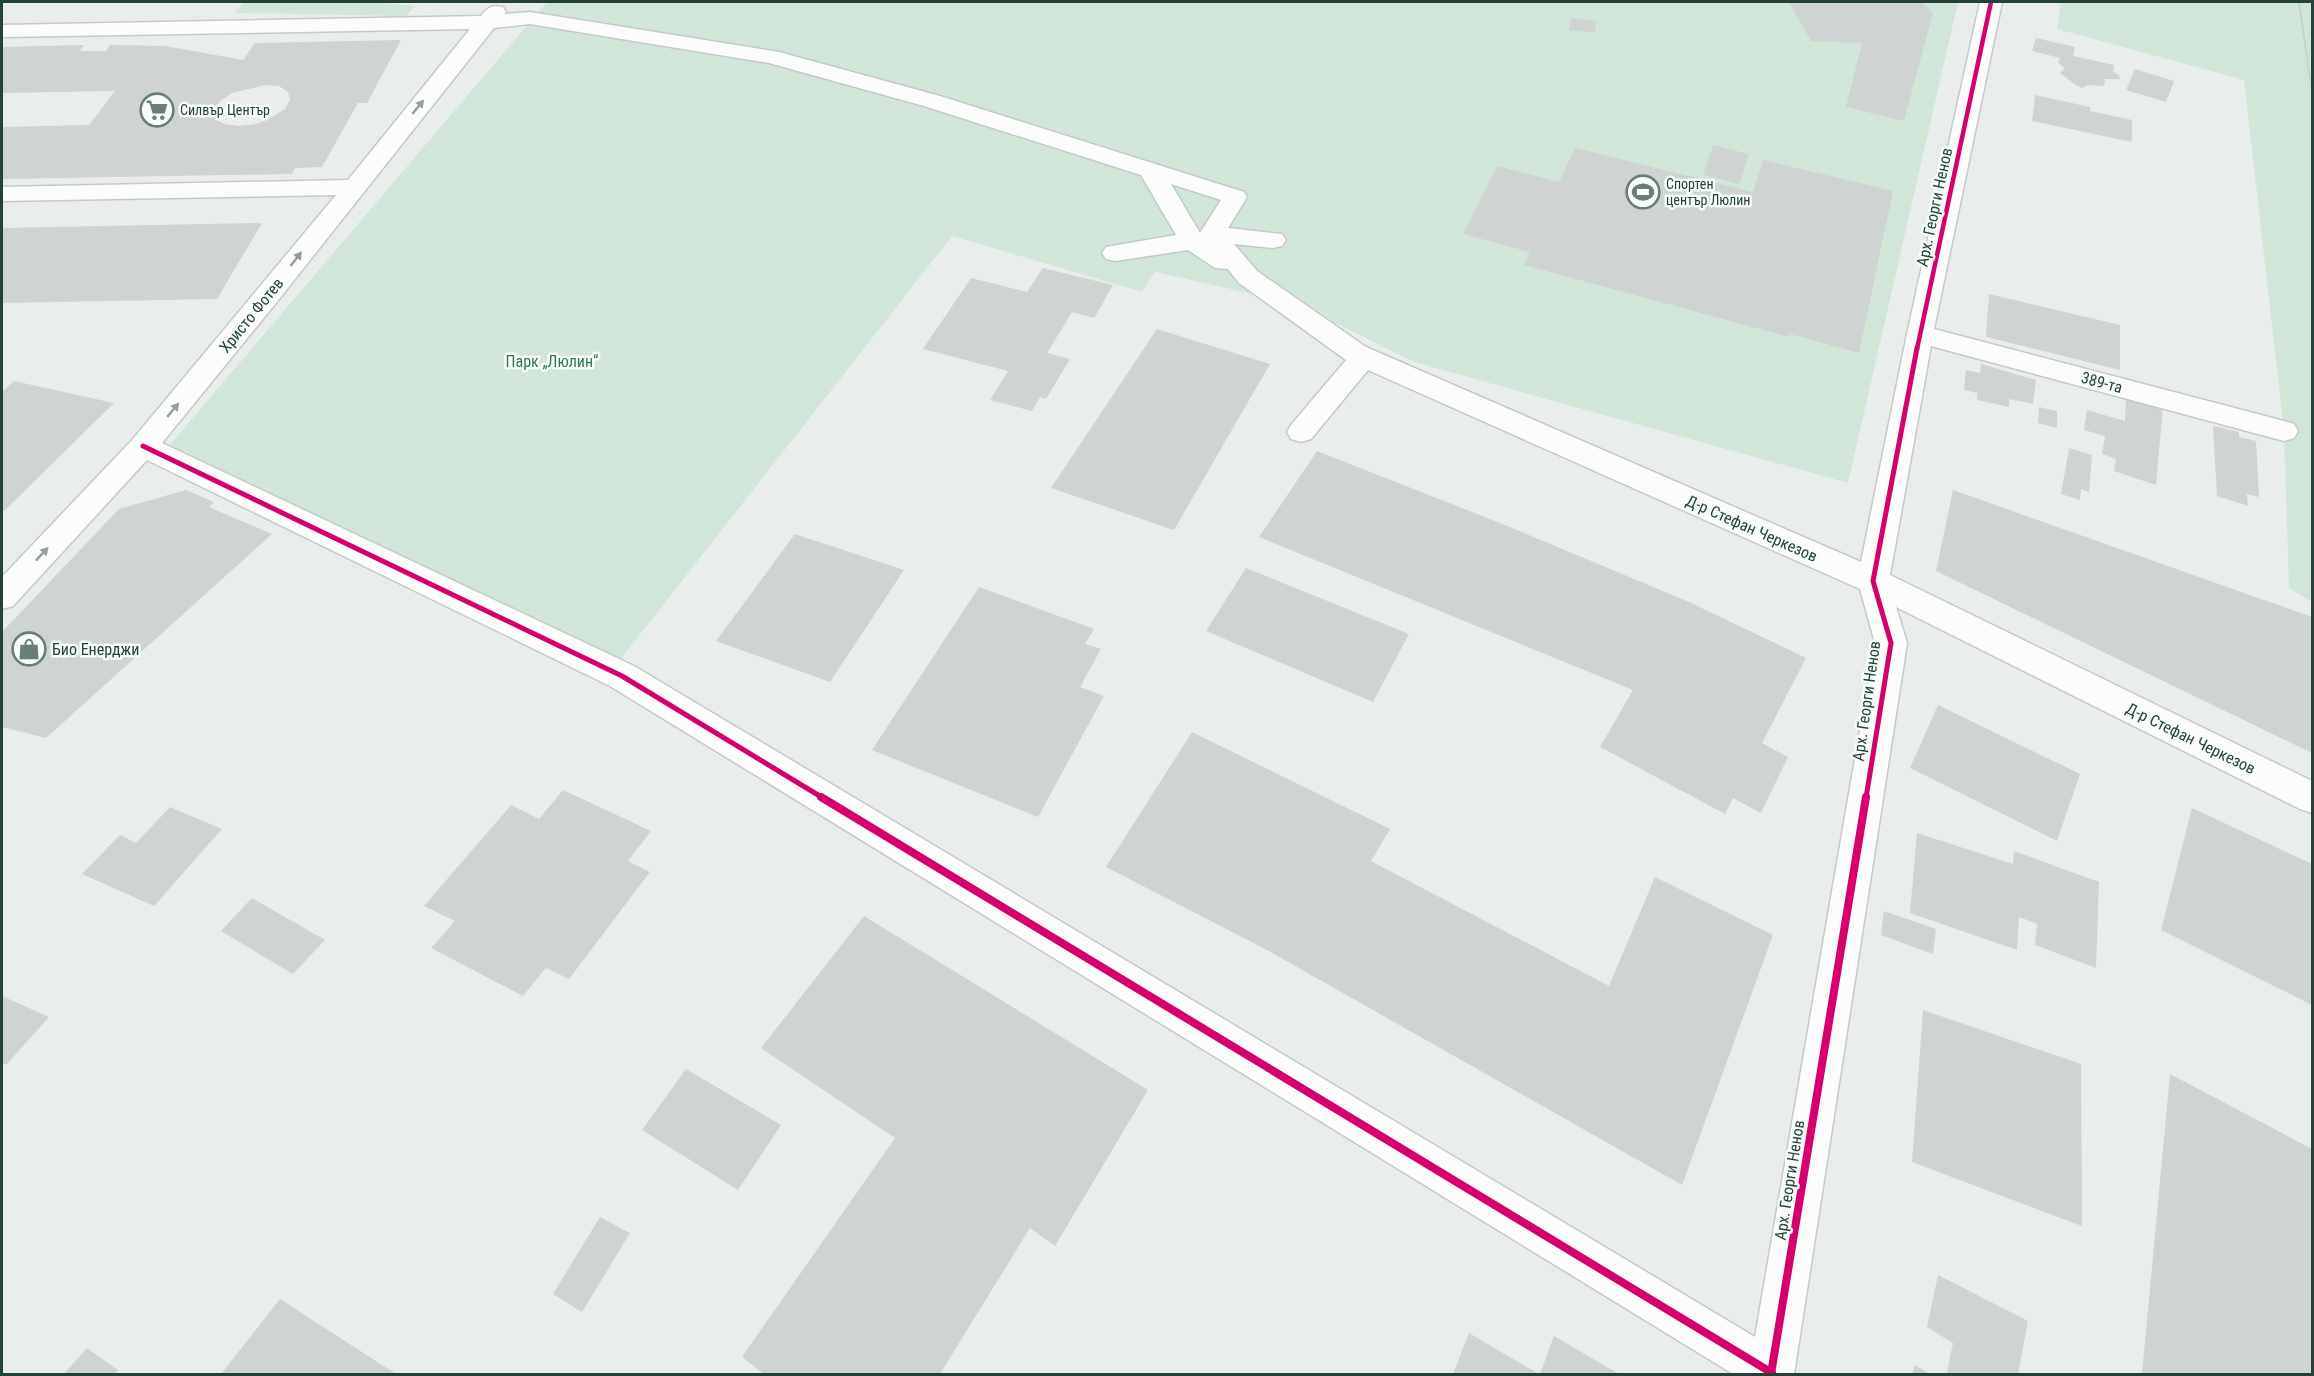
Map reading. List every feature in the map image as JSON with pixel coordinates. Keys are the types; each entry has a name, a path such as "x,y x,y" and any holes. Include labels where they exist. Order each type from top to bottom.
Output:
{"street":[{"name":"Арх. Георги Ненов","path":"1771,1374 1891,643 1873,581 1920,334 1991,2"},
{"path":"443,3 495,11 487,22"},
{"path":"214,29 226,11"},
{"path":"2,31 214,29 487,22 530,18 771,57 932,101 1235,197 1202,237"},
{"name":"Христо Фотев","path":"2,597 143,446 267,297 352,187 487,22"},
{"path":"1151,172 1202,237"},
{"path":"2,194 352,187"},
{"path":"1115,254 1202,237 1273,240"},
{"name":"Д-р Стефан Черкезов","path":"1202,237 1248,277 1356,354 1873,581 2313,798"},
{"name":"389-та","path":"1920,334 2284,431"},
{"path":"1301,432 1364,357"},
{"path":"143,446 622,676 1771,1374"}],"green space":[{"path":"245,2 372,2 415,6 406,16 234,13"},
{"name":"Парк „Люлин“","path":"547,2 1958,2 1848,483 1414,362 1297,304 1155,272 1142,292 952,236 620,660 168,447"},
{"path":"2061,2 2312,2 2312,602 2289,588 2284,431 2244,80 2057,29"}],"building":[{"path":"1789,2 1921,2 1933,13 1904,121 1846,107 1862,43 1811,41"},
{"path":"1571,18 1596,21 1595,33 1569,30"},
{"path":"2036,38 2075,47 2073,56 2114,65 2113,72 2119,75 2120,79 2105,79 2104,86 2088,85 2082,88 2060,73 2065,68 2058,63 2060,58 2032,51"},
{"name":"Силвър Център","path":"401,40 367,103 358,103 322,167 295,168 292,174 2,179 2,127 89,125 115,91 2,93 2,47 84,45 80,51 106,51 110,45 165,46 243,60 255,43","holes":["265,85 279,86 288,92 290,100 285,109 272,117 256,124 239,126 224,124 215,118 214,110 220,101 232,93"]},
{"path":"2135,69 2174,81 2166,102 2126,90"},
{"path":"2035,95 2090,107 2090,111 2132,120 2132,142 2032,121"},
{"path":"1713,145 1749,154 1739,184 1703,175"},
{"path":"1575,148 1753,192 1763,160 1893,191 1859,353 1790,334 1789,337 1524,265 1530,252 1463,234 1497,166 1559,182"},
{"path":"262,223 217,299 2,303 2,228"},
{"path":"1043,268 1113,285 1094,318 1072,312 1047,353 1070,359 1046,399 1040,397 1032,411 990,400 1008,371 923,349 971,278 1027,292"},
{"path":"1989,294 2120,325 2120,370 1986,337"},
{"path":"1157,329 1270,364 1174,530 1051,488"},
{"path":"1981,364 2036,380 2033,404 2009,399 2009,407 1977,400 1977,393 1964,390 1966,370 1980,373"},
{"path":"14,381 114,403 2,513 2,392"},
{"path":"2126,395 2163,406 2156,485 2114,471 2116,459 2102,454 2105,436 2084,430 2087,410 2125,421"},
{"path":"2039,407 2057,411 2057,428 2038,423"},
{"path":"2213,426 2239,432 2239,437 2256,441 2259,497 2247,494 2248,506 2217,496"},
{"path":"2069,448 2092,455 2089,492 2081,489 2080,500 2061,494"},
{"path":"1317,451 1500,523 1687,601 1806,658 1762,743 1788,757 1761,813 1733,798 1725,814 1600,747 1633,690 1259,537"},
{"path":"186,490 214,502 209,507 272,534 46,738 2,727 2,632 119,509"},
{"path":"1953,490 2312,617 2312,753 1936,571"},
{"path":"795,534 904,570 830,682 716,641"},
{"path":"1246,568 1409,634 1373,702 1206,631"},
{"path":"979,587 1094,629 1085,644 1101,649 1080,687 1104,696 1038,817 872,750"},
{"path":"1938,705 2080,774 2057,841 1910,768"},
{"path":"1192,732 1390,829 1371,861 1609,986 1655,877 1773,935 1682,1185 1267,950 1106,867"},
{"path":"563,790 651,831 628,861 650,872 569,979 546,968 523,996 431,948 455,921 424,906 511,805 539,819"},
{"path":"170,807 222,829 154,906 82,874 120,835 136,843"},
{"path":"2192,808 2312,864 2312,1005 2161,930"},
{"path":"1917,833 2013,864 2014,851 2099,882 2096,968 2035,945 2037,924 2019,917 2017,950 1910,913"},
{"path":"252,898 325,940 293,974 221,931"},
{"path":"1884,911 1936,929 1933,954 1881,935"},
{"path":"864,916 1148,1090 1055,1246 1030,1228 940,1374 764,1374 742,1357 895,1138 761,1048"},
{"path":"2,996 49,1017 6,1065 2,1063"},
{"path":"1923,1010 2081,1064 2082,1226 1912,1162"},
{"path":"686,1069 781,1125 738,1190 642,1130"},
{"path":"2170,1074 2312,1149 2312,1374 2142,1374"},
{"path":"600,1217 630,1233 582,1312 553,1294"},
{"path":"1938,1275 2028,1321 2018,1374 1952,1374 1947,1372 1953,1343 1927,1327"},
{"path":"280,1299 396,1374 221,1374"},
{"path":"1469,1333 1539,1374 1453,1374"},
{"path":"1554,1336 1619,1374 1540,1374"},
{"path":"87,1348 118,1370 115,1374 64,1374"},
{"path":"1915,1365 1930,1374 1912,1374"}],"tram line":[{"path":"2299,2 2312,92"}],"cycle path":[{"path":"1771,1374 1891,643 1873,581 1920,334 1991,2"},
{"path":"143,446 622,676 1772,1373"}],"place":[{"name":"Силвър Център","path":"157,110"},
{"name":"Спортен център Люлин","path":"1643,192"},
{"name":"Био Енерджи","path":"29,649"}]}
